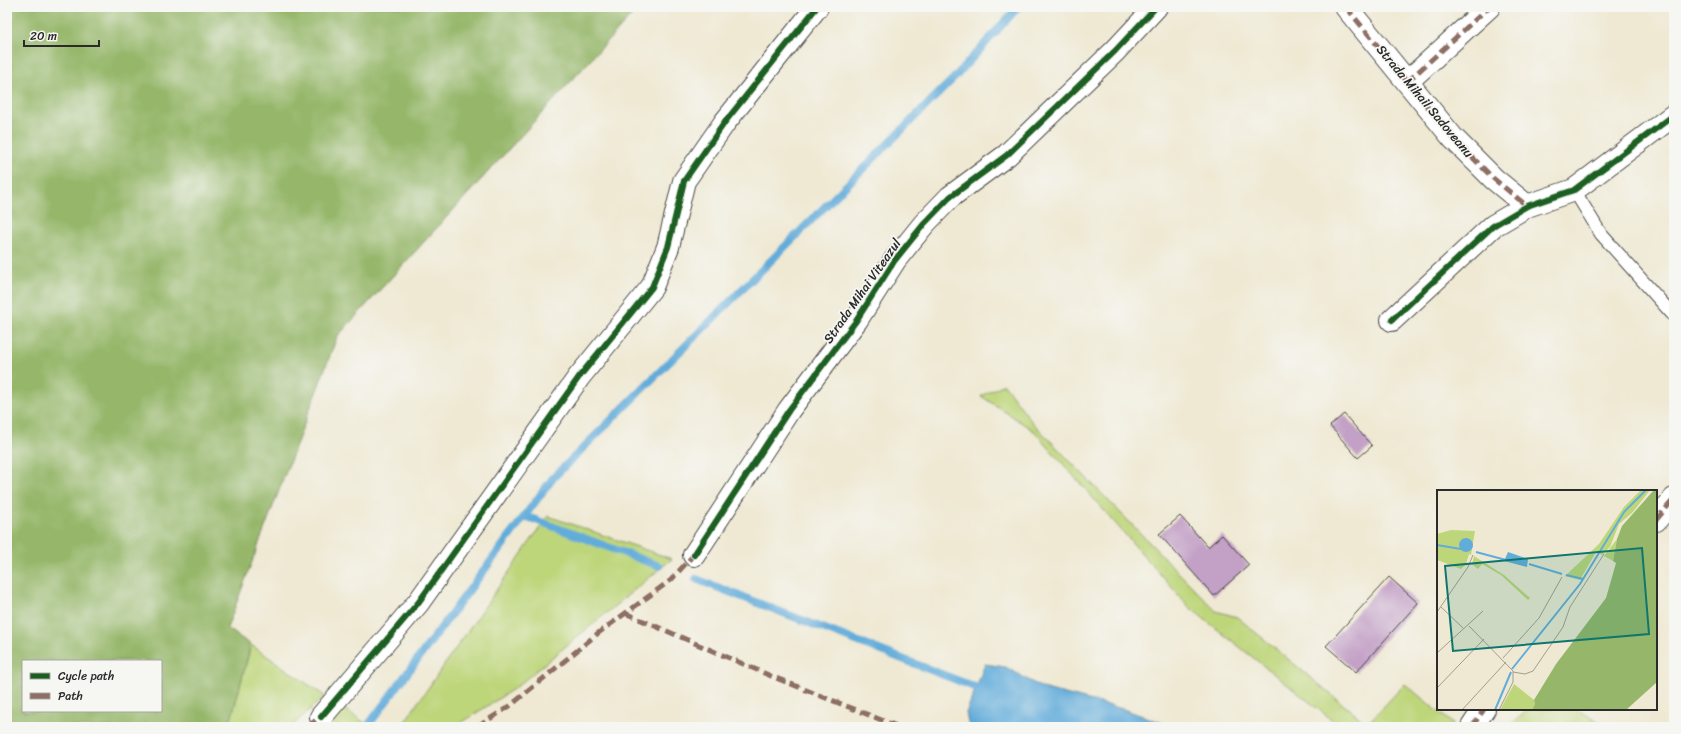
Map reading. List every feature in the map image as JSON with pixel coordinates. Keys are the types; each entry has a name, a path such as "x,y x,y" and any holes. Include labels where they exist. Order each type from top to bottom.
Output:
{"street":[{"path":"321,717 418,603 579,377 652,287 668,247 684,181 725,122 817,7"},
{"name":"Strada Mihai Viteazul","path":"694,555 789,410 856,321 895,260 924,224 950,197 1007,155 1115,51 1156,7"},
{"name":"Strada Mihail Sadoveanu","path":"1346,7 1453,138 1494,179 1527,206"},
{"path":"1407,82 1489,7"},
{"path":"1392,320 1493,226 1527,206 1574,190 1674,114"},
{"path":"1657,519 1674,499"},
{"path":"1472,727 1483,710"}],"lane":[{"path":"1574,190 1601,234 1674,316"}],"green space":[{"path":"7,7 639,7 337,337 227,628 251,645 229,727 7,727"},
{"path":"1004,384 1032,422 1216,611 1237,617 1367,724 1405,684 1453,724 1452,727 1341,727 1189,607 1034,431 981,396"},
{"path":"548,516 672,559 515,688 455,727 401,727"},
{"path":"251,645 325,696 291,727 229,727"},
{"path":"343,708 371,727 321,727"},
{"path":"1528,710 1578,710 1608,727 1508,727"}],"water":[{"path":"985,664 1006,667 1042,688 1123,709 1174,727 969,727 966,713"}],"building":[{"path":"1344,414 1372,446 1358,458 1330,426"},
{"path":"1180,516 1208,547 1222,535 1249,565 1214,596 1159,534"},
{"path":"1389,577 1418,603 1356,672 1326,646"}],"waterway":[{"path":"367,727 553,478 955,77 1018,7"},
{"path":"525,516 659,566"},
{"path":"696,579 985,691"}],"marked path":[{"path":"1346,7 1453,138 1494,179 1527,206"},
{"path":"1407,82 1489,7"},
{"path":"1657,519 1674,499"},
{"path":"477,727 510,706 597,634 671,580 696,552"},
{"path":"625,613 771,676 899,727"},
{"path":"1472,727 1483,710"},
{"path":"308,727 323,714"}],"cycle path":[{"path":"321,717 418,603 579,377 652,287 668,247 684,181 725,122 817,7"},
{"path":"694,555 789,410 856,321 895,260 924,224 950,197 1007,155 1115,51 1156,7"},
{"path":"1392,320 1493,226 1527,206 1574,190 1674,115"}]}
